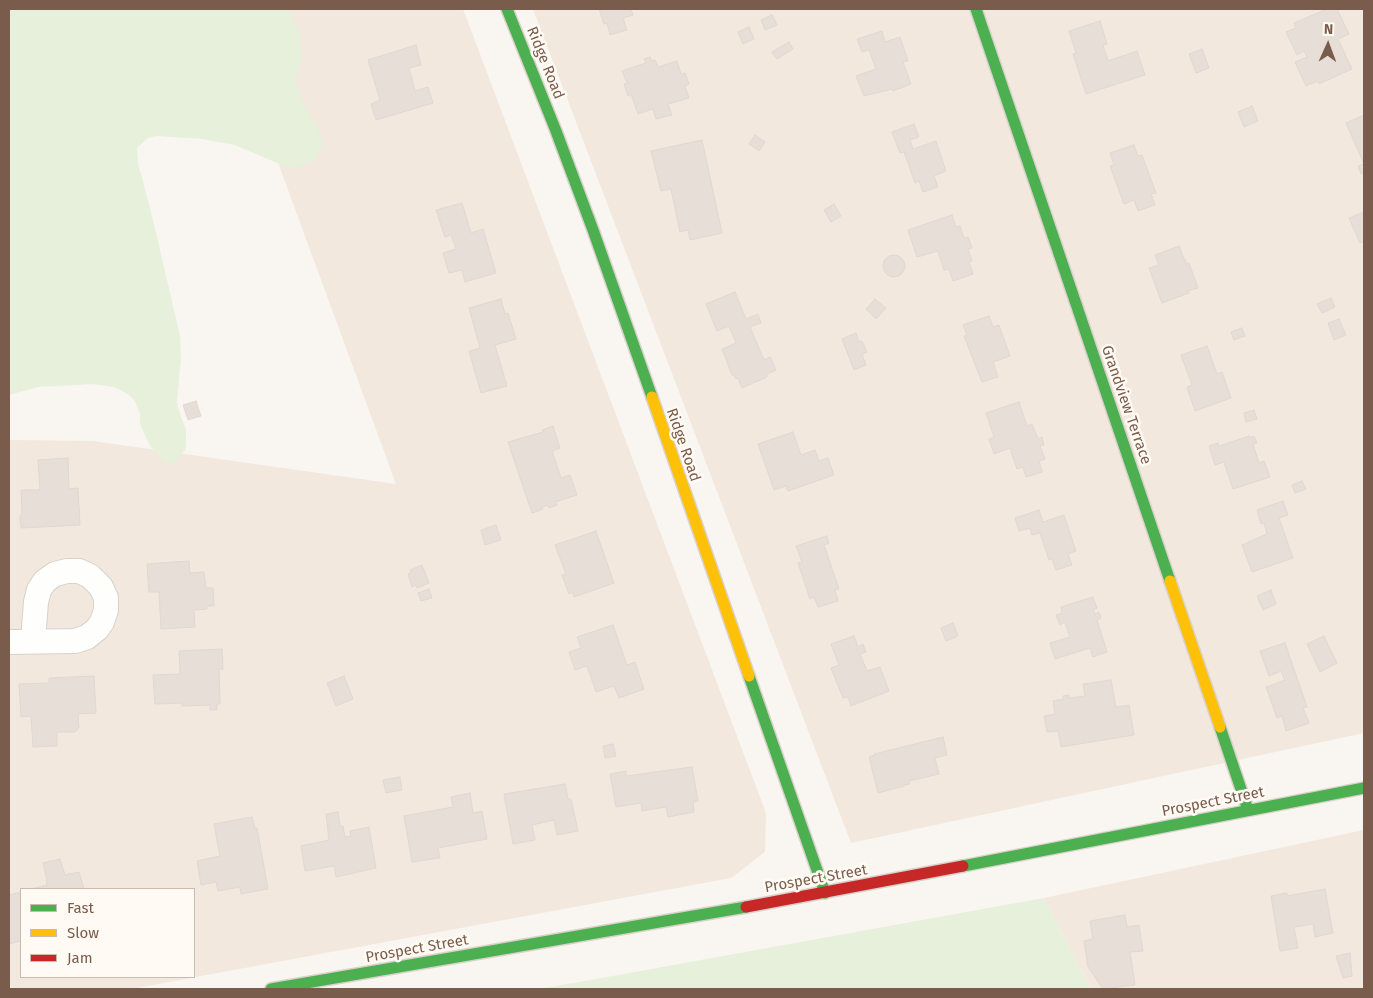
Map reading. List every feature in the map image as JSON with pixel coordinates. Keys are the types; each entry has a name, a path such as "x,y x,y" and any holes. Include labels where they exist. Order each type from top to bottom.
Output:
{"street":[{"name":"Ridge Road","path":"506,9 556,131 612,285 824,893"},
{"name":"Grandview Terrace","path":"976,9 1248,810"},
{"path":"9,642 33,642"},
{"name":"Prospect Street","path":"270,989 824,893 1364,788"}],"shaded area":[{"path":"206,9 463,9 766,813 765,852 731,878 195,977 195,888 20,888 20,978 190,978 131,989 9,989 9,440 93,441 396,484 251,89"},
{"path":"533,9 1364,9 1364,733 851,843"},
{"path":"1364,830 1364,989 1091,989 1044,898"}],"green space":[{"path":"9,9 286,9 292,13 294,24 298,27 301,42 301,58 296,83 304,105 316,124 322,140 321,150 312,162 289,168 235,145 202,139 157,136 148,138 137,148 138,163 180,336 181,358 177,401 186,430 186,445 185,450 172,465 164,461 150,446 140,424 140,414 135,401 128,394 114,387 93,384 38,387 9,395"},
{"path":"1044,898 1091,989 538,989 596,979"}],"building":[{"path":"599,9 631,9 633,15 623,18 627,30 610,35 607,23 604,24"},
{"path":"1327,9 1337,9 1349,34 1338,39 1352,69 1319,84 1318,81 1306,86 1295,62 1307,57 1304,51 1297,55 1286,32 1296,28 1294,23"},
{"path":"772,15 777,25 765,30 761,20"},
{"path":"1100,21 1107,44 1103,45 1108,61 1137,51 1145,75 1086,94 1073,54 1076,53 1069,31"},
{"path":"749,27 754,39 743,44 738,32"},
{"path":"882,31 885,42 900,37 908,61 903,62 911,84 893,91 892,89 864,96 856,76 876,69 869,50 862,52 857,39"},
{"path":"789,42 793,49 777,59 772,52"},
{"path":"416,45 421,65 409,68 415,91 428,87 433,103 376,120 371,104 380,100 368,60"},
{"path":"1202,49 1209,68 1196,73 1189,54"},
{"path":"650,57 652,61 655,60 658,67 677,61 681,74 685,73 689,84 685,86 689,98 668,104 672,115 656,119 653,109 638,114 631,94 628,96 624,84 627,83 622,71 646,63 644,59"},
{"path":"1252,106 1258,121 1244,127 1238,112"},
{"path":"1364,115 1364,164 1346,123"},
{"path":"914,124 919,137 910,140 913,149 936,141 946,171 934,176 938,187 923,192 919,181 915,183 904,152 900,153 892,132"},
{"path":"755,135 765,142 759,151 749,144"},
{"path":"702,140 722,233 690,240 688,230 680,232 671,189 661,191 651,151"},
{"path":"1134,145 1138,156 1142,155 1156,193 1151,194 1155,205 1138,211 1134,200 1124,204 1110,166 1114,165 1110,153"},
{"path":"1364,164 1364,172 1361,174 1358,166"},
{"path":"462,203 471,233 483,229 496,273 465,282 462,270 449,273 443,253 456,249 451,235 445,237 436,210"},
{"path":"834,204 841,216 831,222 824,210"},
{"path":"1364,212 1364,241 1360,243 1349,218"},
{"path":"952,215 956,227 960,226 964,238 968,237 972,248 968,249 972,261 969,262 973,274 953,281 949,269 944,270 938,251 917,257 908,230"},
{"path":"1179,246 1184,259 1187,264 1189,263 1198,288 1162,303 1149,268 1159,265 1155,255"},
{"path":"894,255 902,258 905,266 902,274 894,277 886,274 883,266 886,258"},
{"path":"735,292 746,319 758,314 761,323 750,327 764,360 770,357 776,370 767,374 767,377 742,388 738,378 736,379 732,375 722,349 736,343 729,326 717,331 706,304"},
{"path":"1331,298 1335,307 1322,313 1317,304"},
{"path":"501,299 505,314 508,313 516,339 495,345 507,386 481,393 469,351 480,348 469,308"},
{"path":"875,299 886,308 876,319 866,309"},
{"path":"989,316 993,327 999,325 1010,356 993,362 998,377 982,382 964,336 967,335 963,325"},
{"path":"1339,319 1346,335 1334,340 1328,323"},
{"path":"1242,328 1245,336 1234,340 1231,332"},
{"path":"856,333 859,342 862,341 867,352 862,354 866,365 854,370 842,339"},
{"path":"1207,346 1217,374 1222,372 1231,398 1195,411 1187,387 1192,385 1181,355"},
{"path":"196,401 201,416 188,420 183,405"},
{"path":"1019,402 1027,426 1032,424 1038,439 1042,437 1044,445 1040,446 1045,459 1039,461 1042,472 1026,477 1023,467 1017,469 1010,448 994,454 989,439 994,437 986,413"},
{"path":"1254,410 1257,419 1246,422 1244,413"},
{"path":"553,426 560,448 552,451 561,478 570,475 577,495 555,502 557,505 549,508 548,505 542,507 543,509 532,513 508,442 543,432 542,430"},
{"path":"793,432 801,455 815,450 819,461 828,458 834,475 788,491 786,486 774,490 758,444"},
{"path":"1249,436 1250,438 1254,436 1257,443 1253,444 1259,463 1264,461 1270,477 1233,489 1224,462 1215,465 1209,446 1218,443 1219,446"},
{"path":"68,458 69,489 78,488 80,525 21,528 21,490 40,490 38,460"},
{"path":"1302,481 1306,489 1295,493 1292,485"},
{"path":"1283,501 1288,515 1279,518 1293,558 1252,572 1242,545 1267,534 1264,523 1261,524 1257,510"},
{"path":"1039,510 1043,522 1064,515 1076,551 1068,554 1072,565 1056,570 1052,559 1049,560 1040,533 1032,535 1030,528 1019,531 1015,518"},
{"path":"496,525 501,540 485,545 481,530"},
{"path":"596,531 614,583 574,597 572,592 569,594 562,575 566,574 555,545"},
{"path":"827,536 829,543 824,545 839,589 835,590 838,601 818,607 814,597 810,599 798,563 802,562 796,546"},
{"path":"189,561 190,573 204,572 206,588 213,588 214,606 207,606 207,609 194,610 195,627 161,629 159,592 149,592 147,564"},
{"path":"422,565 429,583 417,588 416,585 412,587 408,574 411,573 410,570"},
{"path":"429,589 432,598 421,601 418,593"},
{"path":"1271,590 1276,604 1263,610 1257,596"},
{"path":"1093,597 1097,608 1093,610 1095,614 1099,612 1101,618 1097,620 1107,652 1093,657 1090,648 1055,659 1050,643 1070,637 1065,622 1060,625 1056,615 1062,613 1061,607"},
{"path":"953,623 958,636 946,641 941,628"},
{"path":"613,625 627,665 635,662 644,689 619,698 614,686 596,692 587,666 575,670 569,652 581,648 577,637"},
{"path":"854,636 858,647 863,644 866,652 860,654 867,671 880,667 889,691 851,706 848,697 843,698 831,668 839,665 831,644"},
{"path":"1324,636 1337,663 1320,672 1307,644"},
{"path":"1285,643 1307,707 1303,708 1309,723 1286,731 1282,716 1277,718 1266,687 1285,680 1281,671 1269,676 1260,651"},
{"path":"222,649 223,669 219,669 220,704 217,704 217,710 210,710 210,705 182,706 182,703 155,704 153,675 180,674 179,651"},
{"path":"94,676 96,713 78,714 79,728 75,732 57,732 57,746 33,747 31,716 21,717 19,684 49,683 49,678"},
{"path":"344,676 353,699 336,706 327,683"},
{"path":"1111,680 1116,707 1129,705 1134,735 1061,747 1058,731 1047,732 1044,716 1055,714 1053,701 1063,699 1063,696 1069,695 1069,698 1085,696 1083,684"},
{"path":"943,737 947,755 935,758 939,774 909,781 910,784 878,793 869,757 874,754"},
{"path":"613,744 616,756 605,758 603,746"},
{"path":"692,767 698,801 693,802 694,812 668,817 666,807 642,811 641,803 616,807 610,774 626,771 626,776"},
{"path":"400,777 402,790 386,793 383,780"},
{"path":"565,784 568,799 571,799 578,831 557,835 554,820 532,825 535,840 513,844 504,794"},
{"path":"470,793 473,813 482,811 487,839 438,848 440,858 412,862 404,816 453,807 451,797"},
{"path":"338,812 340,826 343,826 345,837 351,836 350,831 369,827 376,868 336,877 334,866 305,871 301,846 329,840 326,814"},
{"path":"252,817 255,828 257,828 268,889 241,894 240,887 218,891 216,882 201,885 197,861 220,856 214,824"},
{"path":"60,859 65,875 79,872 84,888 35,888 47,885 43,863"},
{"path":"1325,889 1333,933 1315,937 1313,924 1294,927 1298,948 1280,951 1271,896 1287,893 1287,896"},
{"path":"20,892 20,941 9,944 9,895"},
{"path":"1125,915 1127,927 1139,925 1143,951 1130,952 1135,985 1103,989 1088,967 1084,941 1093,939 1090,921"},
{"path":"1350,953 1352,976 1343,978 1336,956"}],"traffic: fast":[{"path":"507,9 593,230 652,397"},
{"path":"976,9 1170,581"},
{"path":"749,676 825,893"},
{"path":"1220,727 1248,810"},
{"path":"963,866 1364,788"},
{"path":"271,989 746,907"}],"traffic: slow":[{"path":"652,397 749,676"},
{"path":"1170,581 1220,727"}],"traffic: jam":[{"path":"746,907 963,866"}]}
